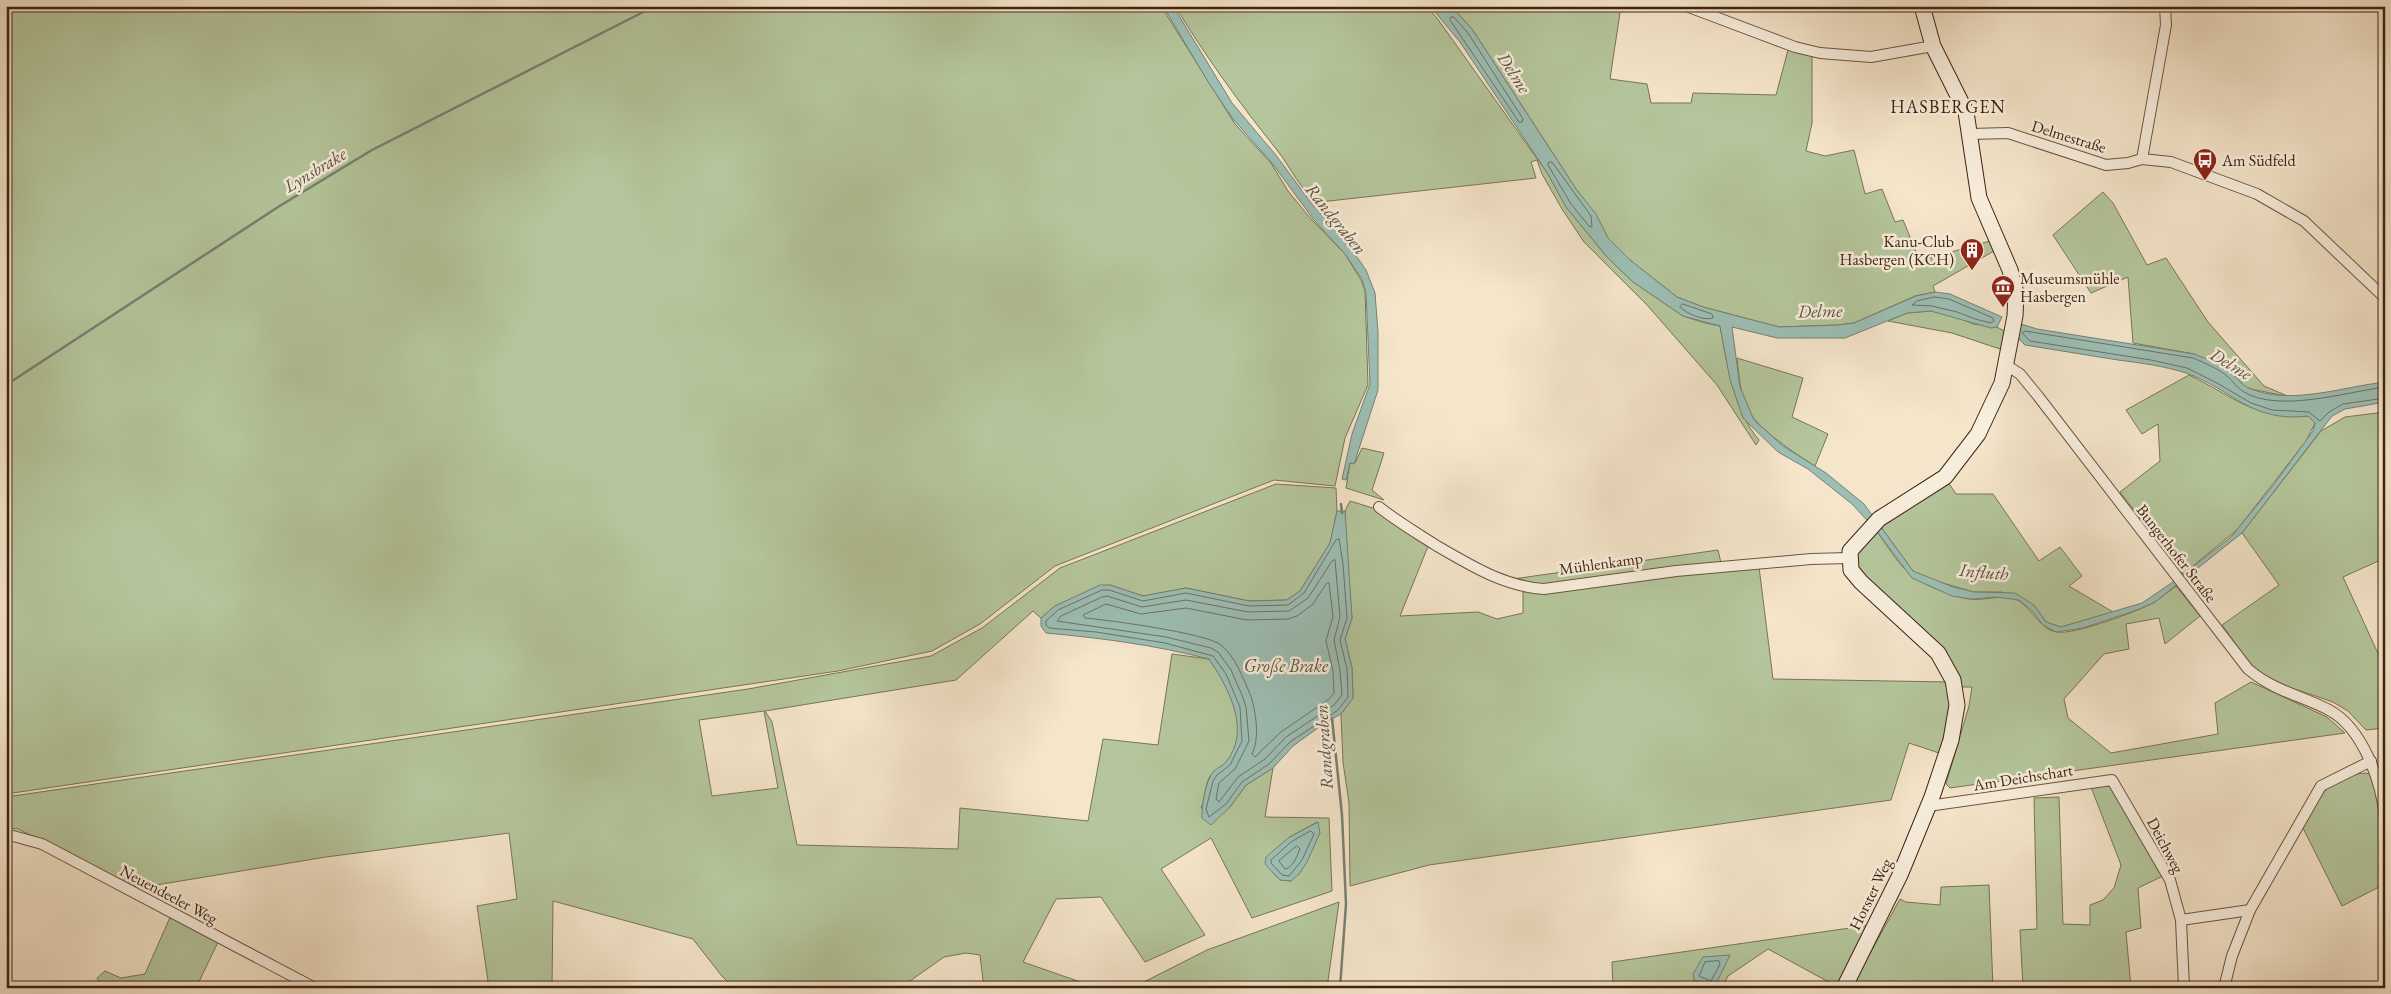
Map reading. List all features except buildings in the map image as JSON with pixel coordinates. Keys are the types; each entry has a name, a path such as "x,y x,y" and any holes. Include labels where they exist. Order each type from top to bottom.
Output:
{"street":[{"path":"1686,6 1795,47 1820,53 1871,57 1933,46"},
{"path":"1922,6 1933,46 1966,112 1979,198 2010,270 2016,293 2015,316 2002,383 1978,434 1945,477 1874,524 1850,551 1851,570 1861,582 1938,653 1949,670 1956,689 1957,705 1951,740 1927,811"},
{"path":"2142,159 2166,26 2165,6"},
{"name":"Delmestraße","path":"1970,134 2008,133 2106,164 2128,163 2142,159 2171,162 2257,194 2304,221 2385,298"},
{"name":"Bungerhofer Straße","path":"2006,365 2020,374 2038,396 2248,669 2262,681 2283,692 2330,710 2349,728 2371,761 2381,792 2385,819"},
{"name":"Mühlenkamp","path":"1379,507 1398,522 1485,574 1522,587 1544,589 1676,571 1811,559 1849,558"},
{"path":"2224,988 2232,956 2250,910 2321,786 2371,761"},
{"name":"Am Deichschart","path":"1927,811 2099,780 2112,780 2118,788"},
{"name":"Deichweg","path":"2118,788 2170,880 2181,920 2184,988"},
{"name":"Horster Weg","path":"1844,988 1900,875 1927,811"},
{"name":"Neuendeeler Weg","path":"6,834 42,844 316,988"},
{"path":"2181,920 2250,910"}],"green space":[{"path":"6,6 1161,6 1235,124 1271,163 1288,191 1311,219 1345,254 1361,280 1365,291 1368,385 1345,438 1335,486 1274,480 1055,566 980,624 932,651 838,671 6,794"},
{"path":"1175,6 1426,6 1437,18 1548,174 1566,207 1607,257 1633,282 1683,316 1720,326 1733,386 1743,415 1759,440 1756,445 1717,385 1647,305 1584,242 1562,209 1542,174 1537,160 1531,162 1536,178 1320,202 1301,186 1282,157 1224,80"},
{"path":"1451,6 1621,6 1610,79 1647,84 1651,103 1691,103 1693,93 1776,95 1788,50 1812,55 1812,123 1806,151 1825,156 1854,150 1865,194 1882,189 1895,222 1903,220 1920,261 1990,241 1994,251 1933,286 1935,292 1915,296 1854,323 1779,327 1703,307 1677,297 1630,260 1608,238 1595,214 1576,189 1472,29"},
{"path":"2103,192 2113,203 2147,265 2166,258 2208,322 2264,386 2290,397 2246,388 2231,372 2194,354 2133,343 2128,277 2091,293 2053,235"},
{"path":"1931,311 1955,316 1973,324 1997,327 2006,332 2003,350 1952,333 1888,321 1907,313"},
{"path":"1737,358 1803,378 1792,417 1828,434 1815,466 1779,441 1754,418 1749,411 1740,385"},
{"path":"2189,375 2258,410 2289,416 2308,416 2315,423 2306,441 2237,530 2183,574 2120,492 2160,461 2158,424 2142,434 2126,410"},
{"path":"2385,412 2385,558 2343,577 2381,660 2385,659 2385,728 2366,730 2348,711 2333,702 2268,680 2250,664 2222,625 2279,585 2242,533 2321,431 2345,417"},
{"path":"1362,448 1384,453 1372,490 1384,500 1346,488 1350,463 1355,463"},
{"path":"1948,482 1956,494 1993,494 2039,561 2060,547 2082,576 2069,586 2113,612 2061,627 2046,622 2034,605 2001,592 1974,592 1929,579 1913,571 1881,527"},
{"path":"1276,484 1336,488 1337,511 1330,543 1300,591 1287,600 1249,601 1186,588 1143,596 1110,585 1055,606 1041,618 1033,611 956,680 765,711 772,722 797,845 958,849 960,808 1088,821 1103,739 1158,745 1172,654 1209,659 1223,682 1235,709 1237,737 1234,750 1224,764 1209,778 1201,808 1230,807 1246,785 1273,768 1265,817 1329,818 1332,891 1252,918 1211,838 1161,869 1205,935 1145,962 1101,897 1056,899 1023,962 1089,985 1089,988 984,988 980,955 966,953 944,957 900,988 734,988 721,975 693,939 553,901 552,988 489,988 477,906 517,899 509,833 326,857 138,888 18,829 6,828 6,797 748,689 931,656 982,628 1060,568","holes":["764,711 778,788 712,796 699,720","1317,822 1312,847 1306,860 1291,881 1280,880 1273,873 1288,838"]},
{"path":"1350,501 1376,509 1429,544 1400,616 1478,612 1497,619 1523,613 1523,592 1759,567 1773,679 1950,682 1954,696 1942,754 1909,743 1891,800 1429,865 1350,886 1349,803 1343,762 1341,714 1353,698 1352,668 1345,639 1352,618 1345,539 1345,511"},
{"path":"1876,530 1905,569 1922,582 1967,599 2012,598 2024,605 2044,626 2057,632 2077,630 2135,611 2155,602 2176,586 2200,616 2165,644 2159,618 2126,624 2129,649 2104,654 2064,699 2068,718 2111,753 2218,734 2215,703 2251,682 2327,717 2345,733 1950,788 1946,784 1969,706 1972,687 1960,687 1856,568 1855,550"},
{"path":"1718,550 1721,563 1549,586 1513,579"},
{"path":"2366,773 2372,775 2379,810 2385,884 2342,906 2302,826 2326,789 2342,778"},
{"path":"2101,785 2114,787 2163,876 2138,888 2141,928 2126,932 2131,988 2023,988 2020,930 2037,929 2034,798 2059,797 2063,924 2090,925 2090,905 2103,900 2114,888 2121,865 2091,787"},
{"path":"1989,885 1993,988 1851,988 1900,899 1906,902 1940,905 1941,887"},
{"path":"1339,902 1327,988 1132,988 1207,950"},
{"path":"171,915 220,938 196,988 59,988 99,982 97,978 105,971 121,978 145,974"},
{"path":"1871,925 1836,986 1768,949 1728,976 1722,988 1613,988 1612,962"}],"water":[{"path":"1163,6 1173,6 1232,103 1275,154 1312,204 1352,250 1366,270 1375,293 1378,332 1378,390 1354,464 1350,463 1346,480 1342,479 1352,434 1370,384 1366,293 1362,279 1345,254 1314,220 1272,163 1233,119 1210,85"},
{"path":"1430,6 1451,6 1472,29 1576,189 1596,214 1608,238 1630,260 1677,297 1703,307 1779,327 1854,323 1916,296 1935,292 1950,294 2002,317 1997,327 1991,328 1931,311 1907,313 1845,338 1777,338 1732,327 1740,387 1754,420 1783,446 1826,473 1864,504 1913,571 1953,587 1974,592 2015,593 2034,605 2046,622 2061,627 2142,603 2173,582 2230,538 2272,487 2313,431 2315,423 2308,416 2288,417 2256,410 2216,387 2186,373 2152,365 2025,345 2017,337 2021,324 2037,329 2194,354 2222,367 2246,387 2265,393 2281,395 2316,394 2385,382 2385,402 2345,409 2332,416 2242,533 2155,602 2083,628 2056,632 2043,625 2032,611 2019,600 1996,597 1971,599 1952,596 1912,578 1876,530 1852,504 1808,469 1778,452 1743,418 1730,380 1720,326 1683,316 1633,282 1607,257 1566,207 1548,174 1460,42"},
{"name":"Große Brake","path":"1337,511 1345,511 1352,618 1345,639 1352,668 1353,698 1341,714 1326,722 1293,746 1273,768 1246,785 1230,807 1211,825 1202,818 1205,794 1211,775 1226,762 1234,750 1237,723 1230,695 1209,659 1128,643 1046,633 1041,626 1041,618 1055,606 1100,585 1110,585 1143,596 1186,588 1249,601 1287,600 1300,591 1330,543"},
{"path":"1318,822 1320,833 1307,862 1299,874 1291,881 1280,880 1265,864 1266,857 1288,838"},
{"path":"1730,955 1714,988 1694,980 1693,974 1703,957"}],"waterway":[{"name":"Lynsbrake","path":"6,385 278,207 372,150 655,6"},
{"name":"Randgraben","path":"1341,504 1342,513"},
{"name":"Randgraben","path":"1332,718 1342,815 1346,904 1340,988"}],"place":[{"name":"Am Südfeld","path":"2205,181"},
{"name":"Kanu-Club Hasbergen (KCH)","path":"1972,271"},
{"name":"Museumsmühle Hasbergen","path":"2003,308"}],"district":[{"name":"HASBERGEN","path":"1948,107"}],"water label":[{"name":"Delme","path":"1514,73"},
{"name":"Delme","path":"1820,311"},
{"name":"Delme","path":"2231,364"},
{"name":"Influth","path":"1984,572"}]}
